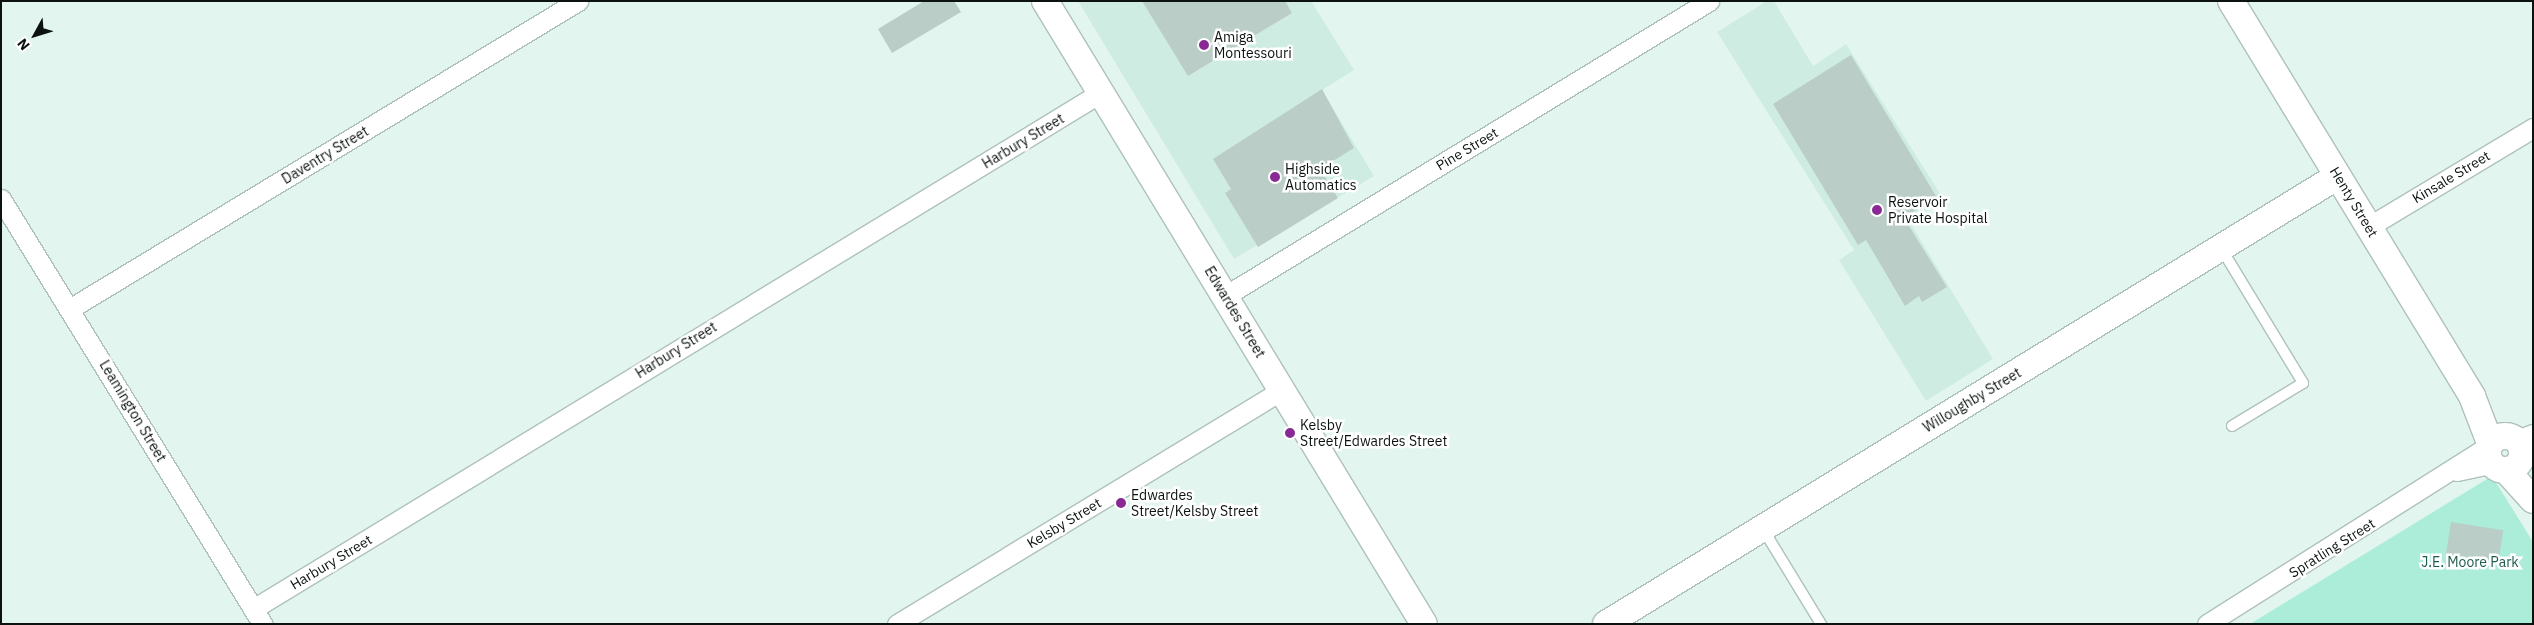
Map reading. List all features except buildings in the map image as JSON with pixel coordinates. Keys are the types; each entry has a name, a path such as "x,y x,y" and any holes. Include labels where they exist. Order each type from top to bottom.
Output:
{"street":[{"name":"Daventry Street","path":"71,308 578,1"},
{"name":"Edwardes Street","path":"1045,1 1424,624"},
{"name":"Pine Street","path":"1225,296 1709,1"},
{"name":"Henty Street","path":"2231,1 2476,403 2511,450 2533,489"},
{"name":"Harbury Street","path":"258,616 1100,93"},
{"name":"Kinsale Street","path":"2368,227 2533,128"},
{"name":"Willoughby Street","path":"1606,624 2338,176"},
{"name":"Leamington Street","path":"1,199 71,308 258,616"},
{"name":"Kelsby Street","path":"898,624 1282,390"},
{"name":"Henty Street","path":"2511,450 2533,500"},
{"name":"Spratling Street","path":"2207,624 2456,471 2511,450"}],"lane":[{"path":"2222,248 2303,383 2232,426"},
{"path":"1762,528 1821,624"}],"shaded area":[{"path":"1078,1 1311,1 1354,70 1322,90 1374,176 1234,259"},
{"name":"Reservoir Private Hospital","path":"1767,1 1774,1 1813,66 1846,44 1944,200 1909,221 1993,359 1926,401 1839,260 1854,250 1717,32"}],"green space":[{"name":"J.E. Moore Park","path":"2492,476 2533,542 2533,624 2250,624"}],"place":[{"name":"Amiga Montessouri","path":"1204,45"},
{"name":"Highside Automatics","path":"1275,177"},
{"name":"Reservoir Private Hospital","path":"1877,210"},
{"name":"Kelsby Street/Edwardes Street","path":"1290,433"},
{"name":"Edwardes Street/Kelsby Street","path":"1121,503"}]}
